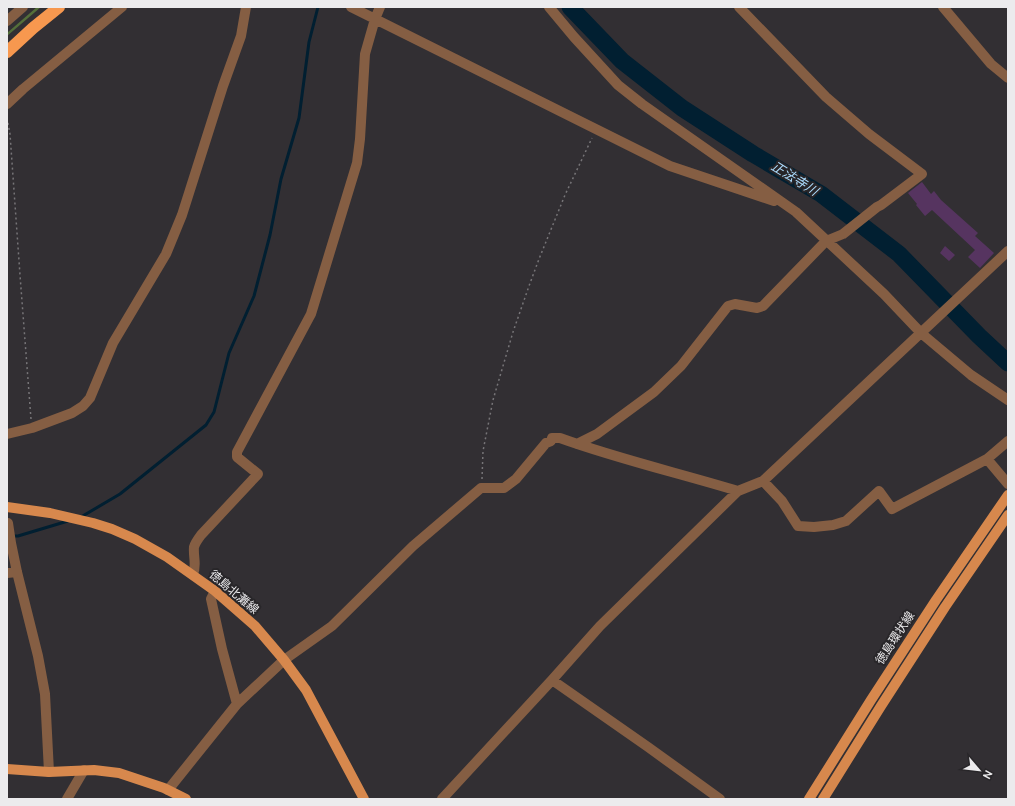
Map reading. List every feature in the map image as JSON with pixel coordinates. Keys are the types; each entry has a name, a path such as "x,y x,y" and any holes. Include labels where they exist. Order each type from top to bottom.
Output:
{"highway":[{"path":"7,52 59,7"}],"main road":[{"name":"徳島環状線","path":"809,799 936,600 1008,495"},
{"name":"徳島北灘線","path":"7,507 50,513 112,529 135,539 168,557 215,591 255,626 284,660 306,690 364,799"},
{"name":"徳島環状線","path":"823,799 950,600 1008,515"},
{"path":"7,770 49,772 84,770 119,773 168,790 186,799"}],"street":[{"path":"7,21 23,7"},
{"path":"7,104 122,7"},
{"path":"7,434 32,428 72,414 83,406 90,398 113,343 166,254 182,215 240,36 246,7"},
{"path":"351,7 670,166 785,205"},
{"path":"193,574 195,570 195,545 201,536 258,474 237,457 237,452 311,314 357,163 360,139 365,54 380,7"},
{"path":"549,7 618,85 642,104 796,212 884,294 921,333 971,375 1008,400"},
{"path":"577,444 597,434 654,392 681,366 728,306 736,304 757,308 763,306 826,241 843,234 922,174 869,134 826,97 739,7"},
{"path":"943,7 991,64 1008,78"},
{"path":"442,799 600,626 738,492 763,481 1008,251"},
{"path":"168,790 237,704 284,660 332,626 413,546 481,488 504,488 516,479 546,443 551,441 552,438 560,438 738,492"},
{"path":"763,481 782,501 798,526 814,527 833,525 846,521 879,491 892,509 987,459 1008,441"},
{"path":"987,459 1008,484"},
{"path":"9,527 12,573 38,656 45,694 49,772"},
{"path":"215,591 211,599 222,649 237,704"},
{"path":"552,680 720,799"},
{"path":"67,799 84,770"}],"path":[{"path":"7,118 10,134 32,428"},
{"path":"481,488 483,451 493,400 514,332 532,279 562,202 596,129"}],"green space":[{"path":"37,7 41,7 7,36 7,33"}],"building":[{"path":"922,182 931,194 934,191 941,200 978,233 975,236 994,253 980,268 968,257 975,250 932,210 925,216 916,205 917,204 908,193"},
{"path":"945,246 955,255 949,261 940,253"}],"waterway":[{"path":"81,517 120,494 206,425 214,412 229,353 254,296 270,235 281,179 299,118 309,42 318,7"},
{"name":"正法寺川","path":"570,7 622,61 682,108 753,154 821,194 899,254 979,336 1008,363"},
{"path":"12,536 18,536 68,521"}]}
